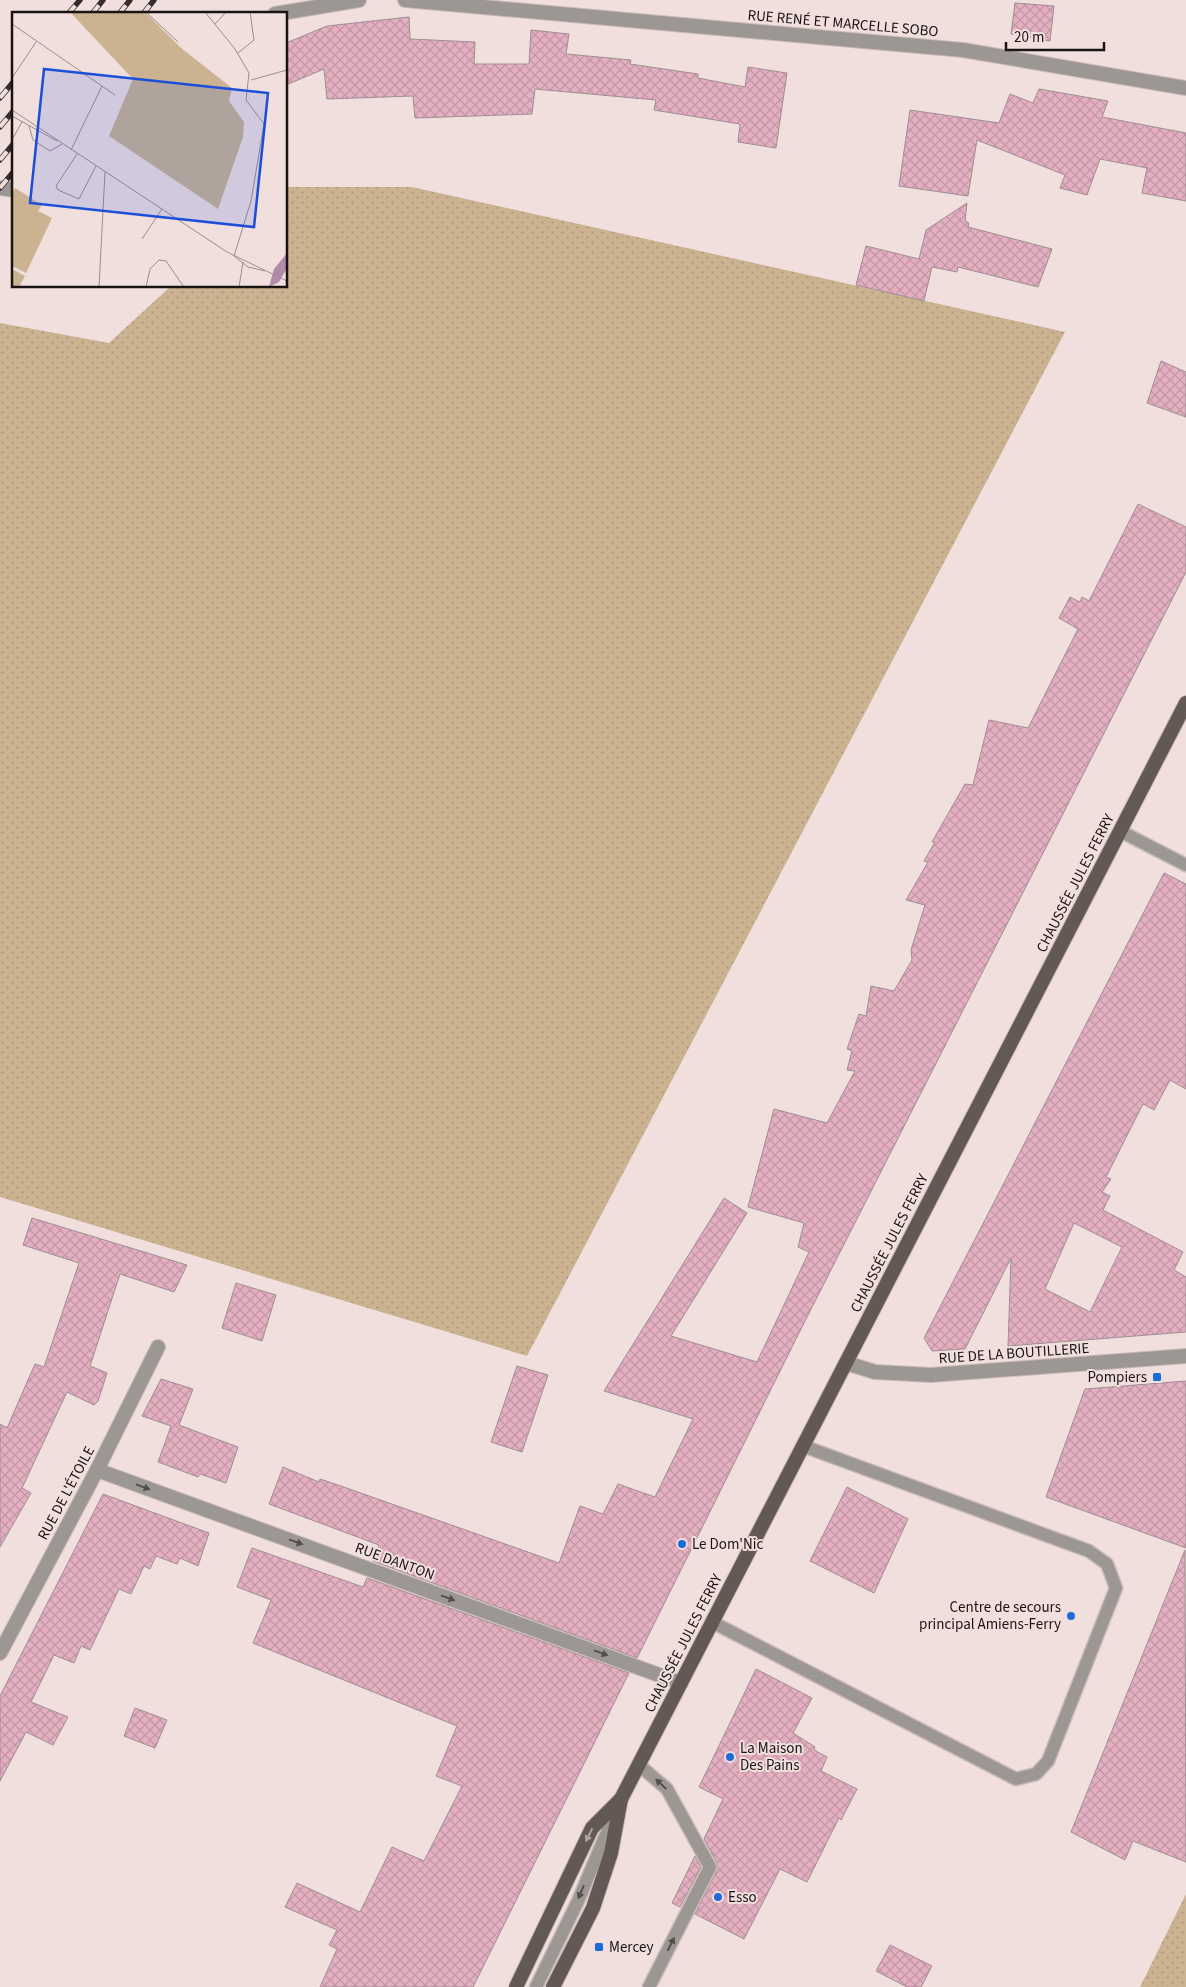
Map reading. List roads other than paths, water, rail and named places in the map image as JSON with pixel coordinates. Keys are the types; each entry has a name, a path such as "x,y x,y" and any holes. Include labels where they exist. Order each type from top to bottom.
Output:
{"main road":[{"name":"CHAUSSÉE JULES FERRY","path":"516,1987 592,1828 621,1799 639,1765 1186,703"},
{"name":"CHAUSSÉE JULES FERRY","path":"553,1987 593,1908 611,1853 621,1799"}],"street":[{"path":"287,12 359,0"},
{"name":"RUE RENÉ ET MARCELLE SOBO","path":"405,0 963,50 1186,88"},
{"name":"RUE DE L'ÉTOILE","path":"0,1653 97,1470 158,1347"},
{"name":"RUE DE LA BOUTILLERIE","path":"846,1363 875,1372 931,1375 1186,1356"},
{"name":"RUE DANTON","path":"97,1470 681,1683"}],"lane":[{"path":"1120,830 1186,865"},
{"path":"712,1622 1016,1779 1036,1774 1048,1761 1116,1588 1107,1564 1089,1551 803,1446"},
{"path":"639,1765 667,1789 710,1867 649,1987"},
{"path":"536,1987 578,1901 621,1799"}],"railway":[{"path":"70,12 80,0"},
{"path":"94,12 103,0"},
{"path":"121,12 130,0"},
{"path":"145,12 154,0"},
{"path":"0,98 12,83"},
{"path":"0,127 12,112"},
{"path":"0,160 12,145"},
{"path":"0,188 12,173"}],"place":[{"name":"Pompiers","path":"1157,1377"},
{"name":"Le Dom'Nic","path":"682,1544"},
{"name":"Centre de secours principal Amiens-Ferry","path":"1071,1616"},
{"name":"La Maison Des Pains","path":"730,1757"},
{"name":"Esso","path":"718,1897"},
{"name":"Mercey","path":"599,1947"}]}
